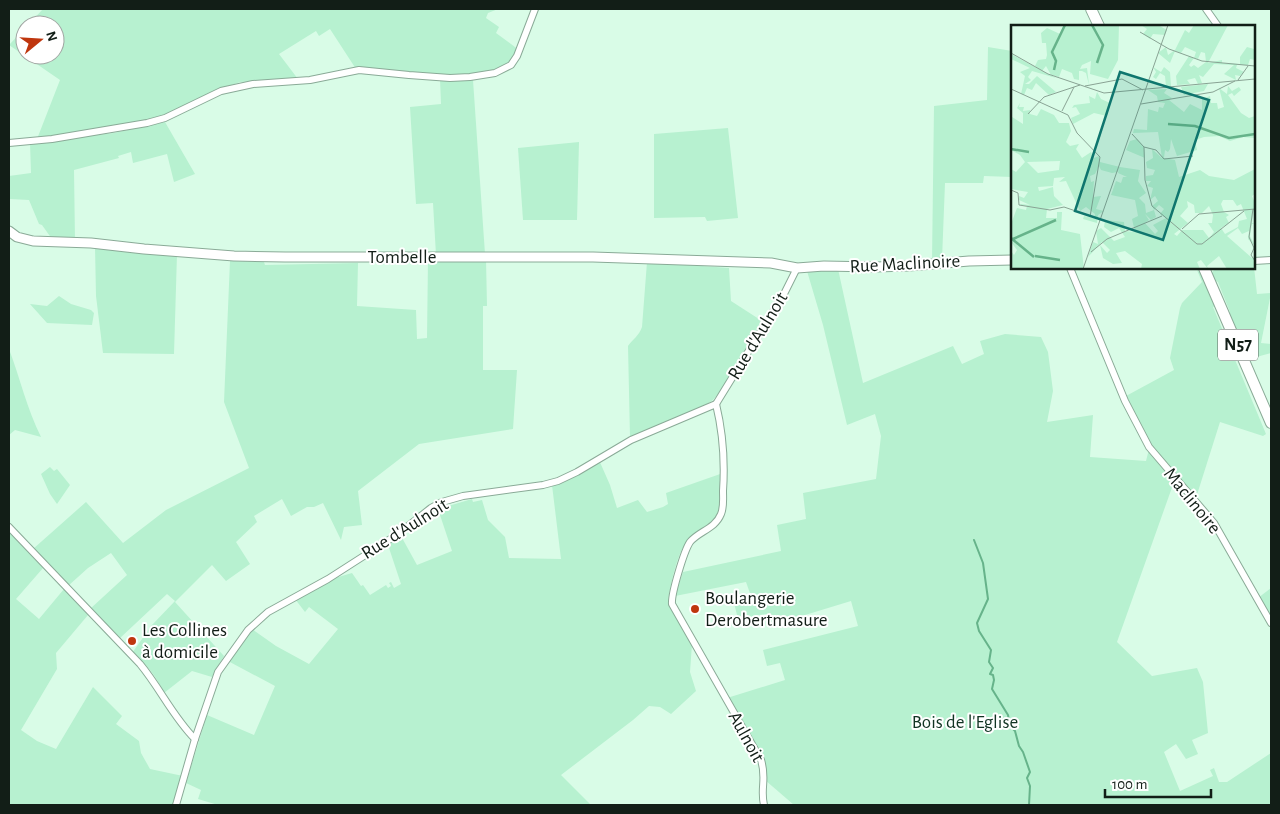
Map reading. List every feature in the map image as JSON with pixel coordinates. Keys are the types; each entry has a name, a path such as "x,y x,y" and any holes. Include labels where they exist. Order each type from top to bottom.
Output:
{"main road":[{"path":"1091,9 1099,25"},
{"name":"N57","path":"1204,269 1271,423"}],"street":[{"path":"9,144 147,124 165,118 221,91 252,84 310,80 359,70 423,77 470,77 500,71 511,65 520,51 535,9"},
{"path":"1206,9 1217,25"},
{"name":"Tombelle","path":"9,231 17,237 33,241 91,243 234,256 602,257 771,263 797,268"},
{"name":"Rue Maclinoire","path":"797,268 897,267 968,261 1011,260"},
{"path":"1255,261 1271,260"},
{"name":"Rue d'Aulnoit","path":"176,805 218,672 248,630 268,612 328,579 398,534 431,508 442,502 475,494 543,485 558,481 631,440 716,404 788,287 797,268"},
{"name":"Maclinoire","path":"1070,269 1125,401 1149,448 1214,523 1271,623"},
{"name":"Aulnoit","path":"716,404 724,460 722,508 718,520 712,527 690,543 686,550 672,600 674,608 724,698 761,760 765,771 762,796 764,805"},
{"path":"9,527 140,664 195,740"}],"green space":[{"path":"43,9 498,9 488,13 486,18 499,27 496,33 519,50 508,65 494,71 476,74 434,76 356,69 330,29 319,36 316,31 279,54 298,79 240,82 218,90 161,117 127,125 72,132 37,139 60,80 38,65 65,65 65,15 37,15"},
{"path":"15,39 15,49 9,45"},
{"path":"988,47 1011,51 1011,177 984,176 983,183 945,183 942,260 932,261 934,106 987,100"},
{"path":"440,79 450,81 473,80 485,254 436,255 433,203 416,204 410,107 441,104"},
{"path":"165,122 195,174 174,182 167,154 133,163 131,152 118,156 119,158 74,170 75,241 52,239 42,225 39,224 29,200 9,199 9,176 31,173 30,143 114,133"},
{"path":"728,128 738,218 707,221 705,217 654,218 654,134"},
{"path":"579,142 577,220 523,220 518,148"},
{"path":"95,246 177,254 174,354 103,353 96,296"},
{"path":"428,259 435,259 436,262 485,262 486,259 487,306 483,306 483,370 517,370 513,429 419,444 358,491 362,525 344,527 341,540 323,503 314,507 307,507 291,516 282,499 254,516 257,522 236,542 250,564 226,581 212,565 175,602 224,656 212,677 192,671 164,693 151,671 132,653 152,625 175,601 167,594 119,639 90,609 127,575 111,553 88,568 68,586 33,549 86,502 123,543 166,510 249,468 224,402 230,261 264,262 265,265 358,263 357,306 416,310 417,339 427,338"},
{"path":"647,262 729,268 731,301 762,321 721,390 713,400 704,406 630,437 628,346 638,335 642,327"},
{"name":"Bois de l'Eglise","path":"838,269 863,383 953,346 962,364 984,354 980,341 1005,334 1041,337 1048,352 1053,391 1047,422 1093,415 1090,457 1146,461 1149,449 1175,479 1117,642 1152,676 1197,668 1203,682 1208,733 1192,740 1198,754 1186,759 1176,744 1164,752 1180,791 1213,776 1210,770 1214,768 1219,782 1227,782 1271,753 1271,805 794,805 765,780 766,770 727,698 785,680 780,663 767,666 763,650 858,626 851,601 769,626 766,614 738,619 734,603 752,599 746,582 675,596 683,572 781,551 777,525 806,519 803,493 876,479 881,436 875,414 847,425 823,325 807,271"},
{"path":"1215,269 1254,269 1257,294 1271,293 1261,343 1271,344 1271,353 1249,359 1230,316 1218,282 1214,280 1213,271"},
{"path":"1197,270 1202,274 1216,306 1213,307 1266,434 1263,436 1220,422 1195,501 1146,439 1126,396 1174,370 1170,358 1180,308 1182,303 1202,282"},
{"path":"59,296 71,304 91,310 94,313 92,325 47,323 30,304 47,306"},
{"path":"9,349 41,437 15,430 9,435"},
{"path":"599,460 610,485 617,508 638,500 647,512 668,504 666,493 723,473 722,499 717,518 711,525 689,540 682,549 674,571 668,601 692,644 690,672 696,691 671,714 660,707 649,706 561,775 591,805 218,805 198,799 201,790 186,783 207,715 254,735 275,686 228,661 252,629 276,646 309,664 338,629 309,607 305,612 295,599 335,578 352,573 370,595 386,585 388,588 391,586 389,583 391,582 394,588 401,584 388,545 401,536 417,565 452,551 438,509 472,499 473,502 482,500 488,520 505,537 509,558 561,559 552,485"},
{"path":"50,467 54,471 57,469 70,485 57,504 41,474"},
{"path":"9,532 43,568 16,599 39,619 64,589 88,615 56,653 57,669 21,730 37,741 56,749 93,687 122,716 116,724 139,741 141,753 150,769 183,776 175,805 9,805"},
{"path":"1271,588 1271,621 1258,598"}],"waterway":[{"path":"974,540 983,563 988,599 977,623 979,631 991,650 989,662 993,668 990,674 993,675 994,680 992,689 1008,715 1010,726 1015,731 1030,772 1027,778 1030,786 1029,805"}],"place":[{"name":"Boulangerie Derobertmasure","path":"695,609"},
{"name":"Les Collines à domicile","path":"132,641"}]}
